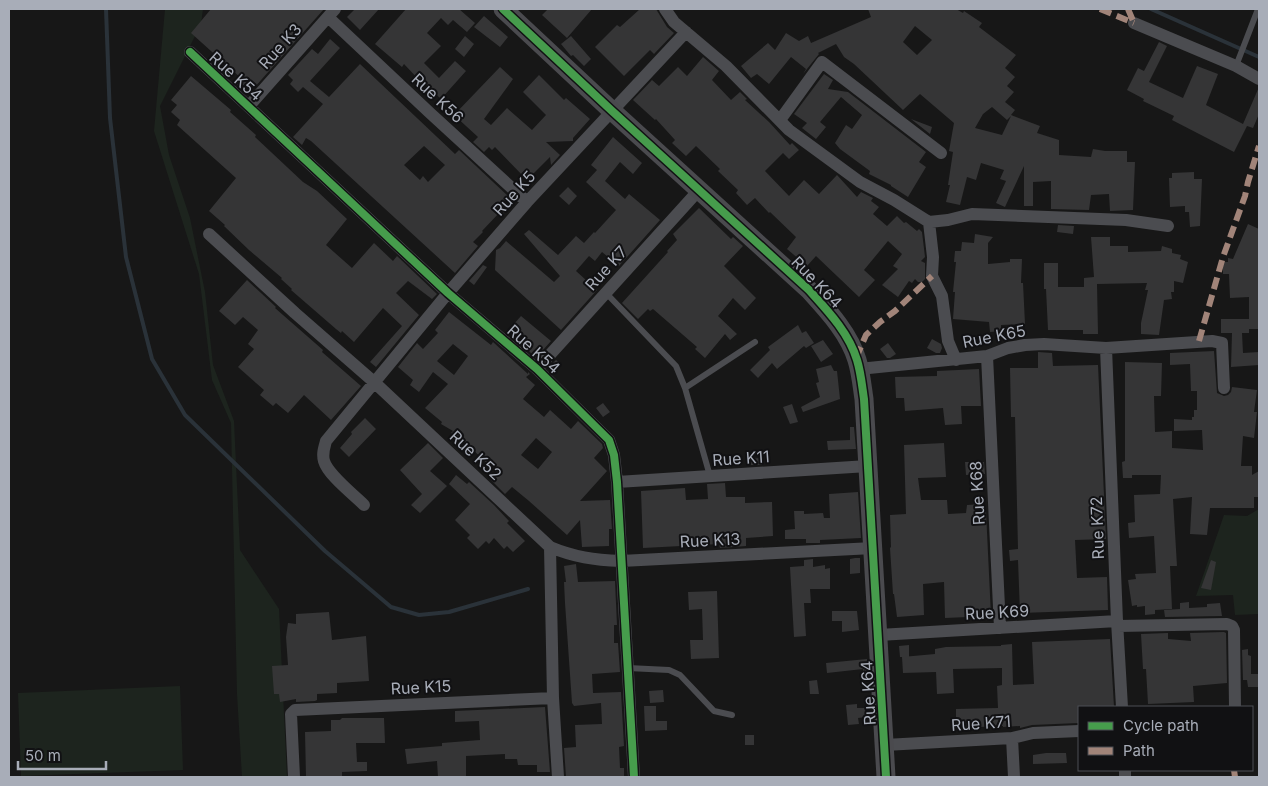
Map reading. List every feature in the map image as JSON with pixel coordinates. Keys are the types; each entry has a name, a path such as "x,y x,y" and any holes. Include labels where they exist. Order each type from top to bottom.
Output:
{"street":[{"name":"Rue K64","path":"503,9 809,290 843,331 856,358 864,398 886,777"},
{"path":"665,9 674,22 726,66 789,130 860,182 929,222 948,220 972,214 1126,220 1168,226"},
{"name":"Rue K3","path":"249,106 332,13"},
{"name":"Rue K56","path":"332,13 430,113 527,202"},
{"path":"1134,23 1238,61 1259,79"},
{"name":"Rue K5","path":"364,505 332,474 324,462 323,452 326,442 448,293 527,202 686,32"},
{"name":"Rue K54","path":"190,52 448,293 538,369 609,440 614,455 617,482 634,777"},
{"path":"780,120 822,62 941,153"},
{"name":"Rue K7","path":"538,369 699,190"},
{"path":"929,222 933,257 932,276 942,296 948,341 956,360"},
{"name":"Rue K52","path":"209,234 374,382 550,546"},
{"name":"Rue K65","path":"859,369 987,356 1008,348 1025,345 1044,344 1106,348 1199,341 1222,343 1224,388"},
{"name":"Rue K72","path":"1106,348 1122,706"},
{"name":"Rue K68","path":"987,356 1000,628"},
{"name":"Rue K11","path":"617,482 868,466"},
{"path":"550,546 553,698 558,777"},
{"name":"Rue K13","path":"550,546 571,556 621,561 873,548"},
{"name":"Rue K69","path":"879,635 1117,624 1227,624 1232,626 1234,630 1235,706"},
{"name":"Rue K15","path":"294,777 290,714 295,710 553,698"},
{"name":"Rue K71","path":"885,745 1012,738 1032,733 1078,731"},
{"path":"1012,738 1014,777"}],"lane":[{"path":"1238,61 1258,9"},
{"path":"606,292 676,366 685,388 710,476"},
{"path":"685,388 754,342"},
{"path":"628,668 669,670 680,675 714,711 732,715"}],"shaded area":[{"path":"165,9 203,9 201,24 160,106 169,155 190,218 205,292 213,365 234,421 240,550 279,609 287,777 242,777 237,694 231,423 212,380 199,274 154,131"},
{"path":"1259,509 1259,614 1235,615 1233,595 1196,596 1224,515 1247,516"},
{"path":"180,686 183,770 21,776 18,693"}],"building":[{"path":"211,9 324,9 254,88 248,84 243,90 237,84 242,79 191,33"},
{"path":"355,9 379,9 360,30 347,17"},
{"path":"406,9 459,9 475,23 467,32 453,20 448,25 441,18 427,33 441,46 424,63 439,78 455,61 466,71 441,99 404,64 402,67 375,44"},
{"path":"548,9 592,9 567,38 542,15"},
{"path":"640,9 656,9 667,27 674,33 654,54 650,50 624,76 595,47 617,25 620,27"},
{"path":"868,9 956,9 963,13 964,11 982,23 979,27 1016,55 1005,68 1015,77 1007,86 1014,92 1005,102 1015,110 1011,115 1040,126 1037,133 1059,140 1059,155 1091,157 1093,149 1127,151 1127,162 1135,162 1133,210 1110,211 1109,194 1091,195 1089,210 1051,209 1051,181 1033,182 1033,206 1024,206 1024,166 1005,207 996,203 1006,181 1000,179 1004,170 981,163 976,180 967,177 960,205 946,202 950,185 948,185 953,152 949,151 954,123 920,94 903,110 844,57 836,44 818,53 803,74 806,69 791,57 769,84 757,74 751,78 741,66 768,43 775,50 786,33 799,41 808,36 811,43 871,17","holes":["915,26 932,40 917,55 903,42","992,107 1007,120 1011,116 1002,135 975,128 983,114"]},
{"path":"484,16 508,37 500,47 474,27"},
{"path":"465,36 474,44 464,57 455,49"},
{"path":"571,36 591,59 584,66 573,55 571,56 561,44"},
{"path":"330,39 340,48 310,81 329,97 360,64 455,154 459,150 509,197 504,203 509,208 502,215 500,212 482,231 473,242 478,246 455,273 311,141 306,138 302,145 293,137 323,104 303,87 298,92 290,84 293,80 288,75 312,49 318,54","holes":["424,146 445,165 428,182 423,176 420,180 404,165"]},
{"path":"1159,42 1167,46 1149,82 1183,98 1197,66 1218,74 1206,105 1243,124 1259,87 1259,114 1253,128 1247,126 1234,152 1172,120 1174,116 1143,101 1144,99 1127,90 1138,68 1144,71"},
{"path":"703,57 719,71 712,80 731,100 740,92 747,99 745,100 790,145 792,143 799,150 789,159 783,153 765,171 789,196 804,180 819,194 837,175 857,197 861,192 873,198 871,201 879,207 873,214 887,226 897,216 904,223 906,222 917,231 919,229 922,232 925,257 921,261 925,263 925,279 922,282 918,282 915,279 912,283 909,281 898,297 882,285 898,269 893,266 902,254 888,241 864,270 875,280 859,297 816,256 807,266 787,249 796,237 755,198 747,205 736,193 738,190 718,171 720,169 696,146 686,156 672,143 675,140 656,119 633,100 652,80 659,86 678,67 687,76"},
{"path":"500,67 513,79 484,119 491,125 507,108 532,130 546,115 523,92 539,75 564,100 566,98 590,119 573,138 573,141 546,142 560,155 551,165 550,157 527,180 495,147 492,150 489,147 484,152 473,142 478,137 454,115"},
{"path":"824,74 833,80 828,89 848,92 926,152 919,162 926,167 908,197 891,185 869,174 870,171 840,149 835,143 846,125 852,129 862,115 841,97 820,122 826,127 816,139 802,128 807,123 794,114"},
{"path":"191,76 231,110 230,112 256,135 255,137 303,182 317,191 347,219 326,245 352,268 374,243 393,261 397,256 437,294 432,299 408,281 396,293 419,315 376,367 370,362 402,326 383,308 354,342 291,290 282,278 249,250 209,211 236,178 177,125 180,120 171,112 177,105 171,100"},
{"path":"911,119 932,127 930,134"},
{"path":"613,137 642,163 633,174 620,162 605,181 625,199 629,194 660,220 619,266 602,252 595,261 589,256 576,271 597,290 561,330 495,270 496,250 506,241 554,282 560,276 524,234 529,230 558,255 576,236 584,243 595,233 616,210 586,182 597,170 591,165"},
{"path":"1194,172 1194,179 1202,179 1200,226 1190,227 1189,212 1185,212 1185,206 1170,207 1169,178 1172,178 1172,173"},
{"path":"568,187 577,196 569,205 559,196"},
{"path":"699,208 731,239 733,237 743,246 724,266 756,298 745,310 733,298 718,316 737,334 730,340 725,334 705,358 695,349 697,347 653,309 650,311 648,309 638,319 622,303 677,240 673,234"},
{"path":"1248,224 1259,229 1259,329 1249,329 1249,333 1242,333 1243,353 1259,352 1259,365 1231,367 1232,333 1221,333 1221,319 1249,319 1249,297 1230,298 1229,274 1223,274 1223,262 1228,262 1228,258 1233,259"},
{"path":"1058,225 1074,226 1073,234 1057,232"},
{"path":"975,234 993,237 988,243 988,264 1010,262 1010,259 1022,259 1021,283 1023,283 1025,324 1001,325 1001,331 990,332 989,322 953,319 955,251 961,251 962,242 974,243"},
{"path":"1091,237 1110,237 1110,246 1128,246 1128,252 1161,251 1162,246 1172,249 1172,253 1181,255 1180,259 1188,262 1183,283 1174,281 1174,292 1171,292 1172,299 1164,300 1159,335 1141,334 1141,323 1148,290 1145,290 1147,283 1097,284 1098,334 1083,334 1083,330 1048,330 1046,289 1044,289 1044,263 1058,263 1058,287 1084,287 1084,278 1094,277"},
{"path":"483,265 487,267 474,285 469,281"},
{"path":"247,280 275,308 323,350 322,352 361,386 331,420 304,395 288,413 276,403 273,406 260,395 264,390 238,367 254,349 248,344 258,330 243,317 235,325 219,311"},
{"path":"449,312 491,345 493,342 530,374 526,377 535,385 523,399 544,417 550,410 571,429 578,421 602,444 603,448 594,458 607,471 580,501 610,500 612,529 609,529 609,546 582,547 580,520 567,535 512,487 505,494 491,480 497,473 467,444 451,433 453,431 441,424 442,422 425,408 448,384 433,372 419,392 410,385 413,380 398,367 417,343 423,349 438,333 435,330","holes":["453,344 468,356 454,375 437,361","536,438 552,452 538,469 521,455"]},
{"path":"521,316 551,341 536,358 526,348 525,341 527,338 513,325"},
{"path":"798,325 802,333 806,331 814,343 806,348 804,346 777,369 772,363 758,378 750,370 770,350 768,347"},
{"path":"932,339 941,344 940,353 927,348"},
{"path":"823,340 833,354 821,362 811,346"},
{"path":"888,343 896,354 890,358 887,358 880,349"},
{"path":"1214,351 1217,393 1224,396 1228,395 1232,387 1257,390 1254,412 1257,412 1254,438 1243,436 1241,466 1252,466 1252,475 1259,471 1259,497 1254,497 1254,508 1210,508 1207,535 1190,534 1192,497 1173,499 1177,566 1170,566 1172,609 1155,610 1155,614 1145,615 1145,606 1132,606 1128,580 1136,579 1135,574 1156,573 1154,536 1129,538 1128,523 1135,522 1134,495 1160,494 1161,475 1132,475 1132,478 1123,478 1122,462 1125,461 1125,362 1162,363 1161,396 1154,396 1155,432 1172,431 1172,448 1203,450 1202,430 1174,431 1174,419 1192,420 1192,417 1194,417 1194,410 1197,410 1197,391 1191,391 1190,364 1170,365 1170,353"},
{"path":"1038,352 1052,353 1053,366 1098,365 1106,539 1075,540 1077,578 1107,577 1108,610 1020,613 1018,560 1010,561 1009,550 1018,549 1015,417 1011,417 1010,368 1038,368"},
{"path":"556,360 561,364 555,371 550,366"},
{"path":"831,365 834,371 837,371 840,399 803,412 801,407 820,397 816,383 819,382 816,369"},
{"path":"979,369 981,406 961,406 962,424 945,425 943,408 905,411 904,398 896,398 895,377 937,376 937,371"},
{"path":"603,403 610,412 603,417 596,408"},
{"path":"792,404 798,422 790,424 783,407"},
{"path":"365,418 376,429 349,457 340,448 352,434 351,432"},
{"path":"850,427 854,427 856,449 828,450 827,441 850,440"},
{"path":"428,443 443,458 430,471 447,486 420,513 411,505 422,494 400,470"},
{"path":"944,443 946,477 918,478 921,500 947,500 948,514 966,513 967,505 983,504 983,511 986,511 991,616 945,618 944,582 923,584 924,615 897,617 893,594 890,515 906,514 904,445"},
{"path":"761,458 762,465 749,465 748,459"},
{"path":"965,462 984,462 985,474 966,475"},
{"path":"456,475 467,484 469,482 494,505 509,521 507,523 525,541 513,552 507,546 504,549 494,538 489,544 486,541 478,549 467,538 470,535 455,520 470,504 449,484"},
{"path":"725,483 726,497 745,497 745,503 772,502 773,536 746,538 746,546 720,548 719,544 643,548 641,491 685,488 686,500 708,499 707,484"},
{"path":"858,492 861,538 820,540 820,543 806,543 806,539 785,539 785,530 795,529 794,511 804,511 804,514 823,513 824,518 830,518 829,494"},
{"path":"860,558 860,573 850,574 850,559"},
{"path":"813,559 813,567 825,565 825,569 830,568 830,589 810,589 811,603 804,603 806,636 794,637 790,567 804,566 804,560"},
{"path":"1211,560 1216,562 1211,590 1201,588"},
{"path":"576,564 578,582 615,581 617,625 614,625 614,643 618,643 620,672 592,674 593,693 621,692 624,746 619,747 620,768 624,768 624,777 566,777 564,748 576,747 575,725 602,724 601,703 574,706 572,703 564,566"},
{"path":"717,591 719,658 691,659 690,640 703,640 702,609 689,610 688,592"},
{"path":"1189,602 1189,608 1207,607 1207,604 1220,603 1222,616 1165,617 1164,610 1180,609 1180,603"},
{"path":"832,611 857,611 859,630 842,632 842,621 832,621"},
{"path":"329,612 332,640 366,636 369,681 337,683 337,693 317,694 317,700 315,701 296,702 296,699 280,702 279,694 274,694 272,666 288,665 286,637 288,623 296,624 296,614"},
{"path":"1168,633 1168,639 1191,641 1190,633 1226,633 1227,683 1193,686 1194,702 1148,704 1141,634"},
{"path":"1110,639 1114,706 1078,706 1078,723 1032,725 1020,728 1020,726 1003,726 956,728 956,709 998,708 997,686 1002,685 1002,668 953,669 954,693 937,694 936,672 903,673 902,657 935,654 935,649 946,647 1012,644 1013,685 1034,684 1032,642"},
{"path":"909,645 909,657 900,657 899,646"},
{"path":"1248,649 1248,655 1251,656 1251,674 1259,674 1259,687 1248,687 1247,680 1243,680 1242,650"},
{"path":"867,659 869,681 863,681 863,669 827,673 826,663"},
{"path":"817,680 819,694 810,694 809,681"},
{"path":"663,690 664,702 650,703 649,691"},
{"path":"857,704 857,708 865,708 866,717 858,718 859,724 848,725 846,705"},
{"path":"644,706 656,706 656,721 667,721 667,730 645,731"},
{"path":"545,707 550,772 537,772 537,765 518,765 517,759 505,759 505,754 466,756 466,777 438,777 437,761 407,764 405,749 442,746 442,743 480,740 479,721 455,722 455,711"},
{"path":"342,718 384,718 385,743 356,743 357,762 367,762 367,771 342,772 342,777 306,777 305,732 331,731 331,720 340,720"},
{"path":"745,735 754,735 754,745 745,745"},
{"path":"1066,753 1067,763 1033,764 1033,755"}],"waterway":[{"path":"106,9 110,118 126,257 152,359 185,415 325,551 391,607 419,615 449,612 528,589"},
{"path":"1151,9 1259,57"}],"marked path":[{"path":"1100,9 1134,23"},
{"path":"1128,9 1134,23"},
{"path":"1199,341 1223,257 1245,196 1259,146"},
{"path":"856,358 866,335 932,276"},
{"path":"1234,771 1235,777"}],"cycle path":[{"path":"503,9 809,290 837,323 849,341 858,365 864,399 886,777"},
{"path":"190,52 448,293 537,369 609,440 614,455 617,482 634,777"}]}
